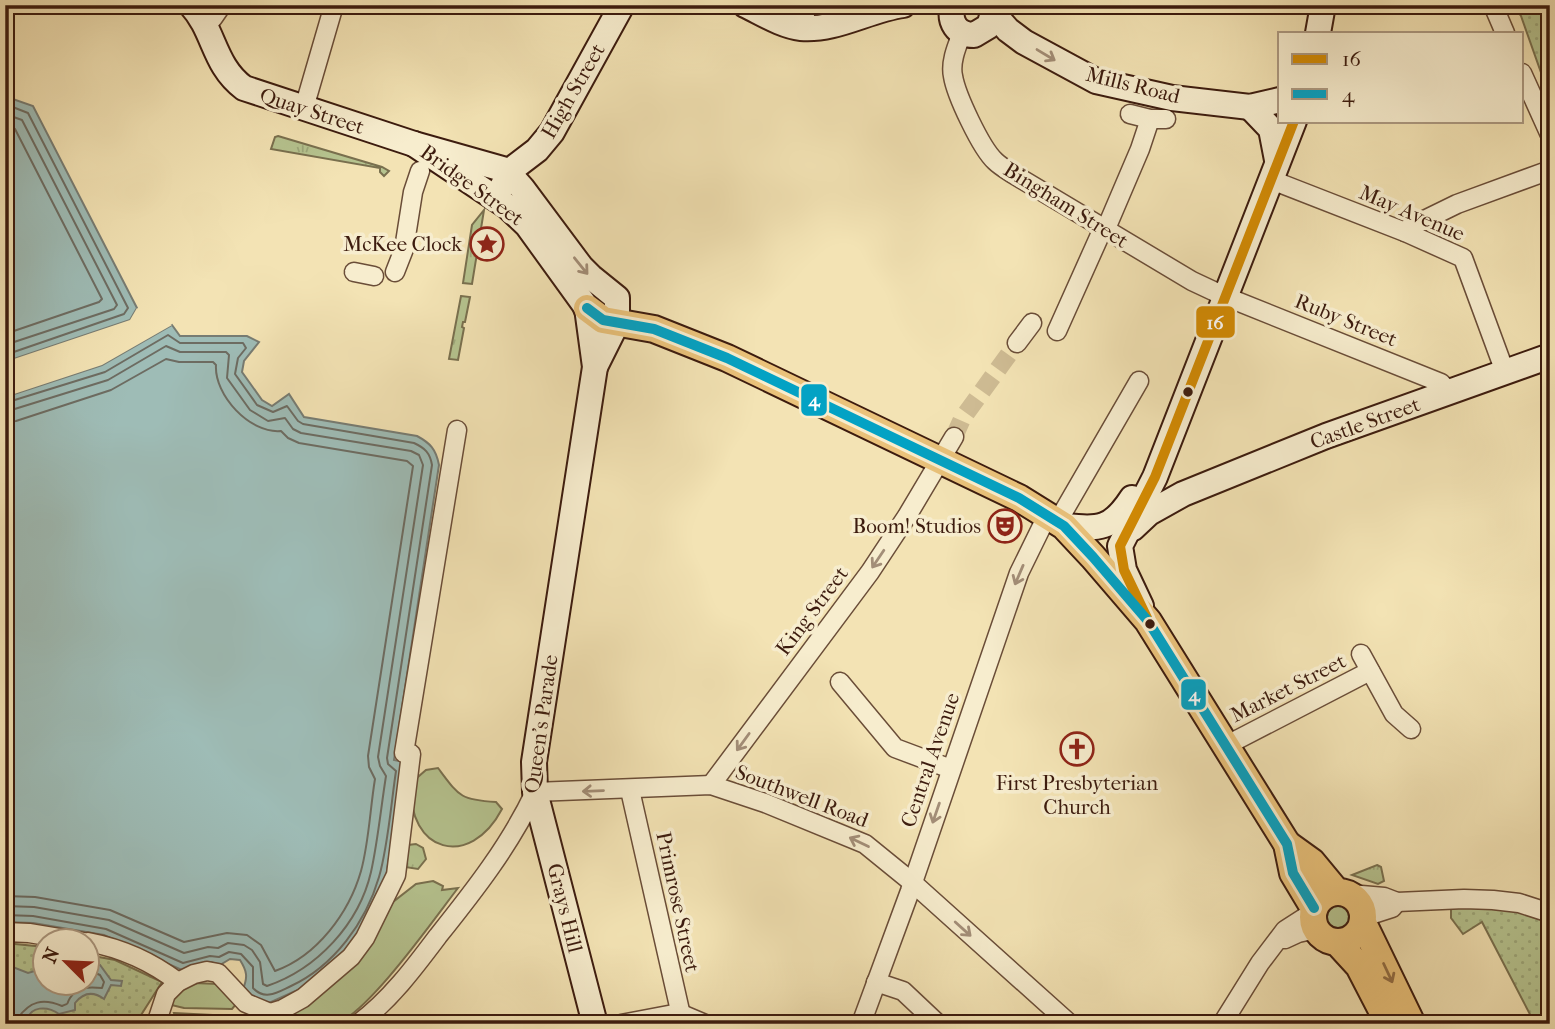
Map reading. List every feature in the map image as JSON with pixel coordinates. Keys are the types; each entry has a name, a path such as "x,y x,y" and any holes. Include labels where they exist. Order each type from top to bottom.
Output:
{"main road":[{"name":"High Street","path":"510,173 537,150 552,132 622,5"},
{"path":"745,5 836,25 902,5"},
{"path":"953,5 953,24 962,33 974,35 985,31 992,20 992,9"},
{"path":"1318,32 1323,5"},
{"name":"Mills Road","path":"992,9 1008,30 1059,62 1096,81 1172,97 1250,107 1278,100"},
{"name":"Quay Street","path":"198,14 218,58 235,82 254,93 304,108 422,162"},
{"path":"1250,107 1271,129 1273,169"},
{"path":"1294,122 1158,467 1123,539 1120,559 1148,621 1287,844 1293,873 1320,923 1359,967 1389,1024"},
{"name":"Bridge Street","path":"422,162 487,164 510,173 581,267 616,296 617,323"},
{"name":"Bridge Street","path":"422,162 507,206 527,225 587,308 595,367"},
{"path":"507,206 502,192 510,173"},
{"path":"587,308 603,320 654,329 684,339 947,448 1018,498 1058,522 1093,557 1148,621"},
{"path":"595,367 617,323"},
{"name":"Castle Street","path":"1123,539 1140,520 1183,494 1326,436 1550,356"},
{"name":"Queen's Parade","path":"535,792 534,762 595,367"},
{"path":"1158,467 1168,490 1183,494"},
{"path":"1058,522 1095,528 1115,521 1158,467"},
{"name":"Grays Hill","path":"535,792 595,1024"},
{"path":"1287,844 1312,862 1353,906 1412,1024"},
{"path":"1320,923 1323,897 1353,906"},
{"path":"1320,923 1350,939 1356,935 1353,906"}],"street":[{"path":"198,14 213,18 222,5"},
{"path":"304,108 334,5"},
{"path":"1493,5 1505,32"},
{"name":"Bingham Street","path":"962,33 953,61 952,75 975,129 994,160 1192,281 1224,296"},
{"path":"1524,77 1550,135"},
{"path":"1057,331 1140,149 1158,119 1130,114"},
{"path":"395,272 404,249 413,192 422,162"},
{"name":"May Avenue","path":"1273,169 1463,258 1505,372"},
{"path":"1405,232 1457,204 1550,170"},
{"path":"354,272 374,276"},
{"name":"Ruby Street","path":"1224,296 1441,383 1449,392"},
{"path":"1017,344 1032,323"},
{"name":"Central Avenue","path":"861,1024 1018,573 1044,522 1058,522 1139,381"},
{"path":"158,1016 166,994 178,982 207,971 218,973 246,1003 268,1018 303,998 351,957 365,938 396,875 411,754 404,752 457,430"},
{"name":"King Street","path":"711,785 870,572 947,448"},
{"path":"1361,654 1394,714 1411,729"},
{"name":"Market Street","path":"1227,745 1370,671"},
{"path":"840,682 895,748 951,769"},
{"name":"Southwell Road","path":"535,792 711,785 765,803 865,844 1070,1024"},
{"name":"Primrose Street","path":"630,790 681,1018"},
{"name":"Queen's Parade","path":"358,1024 400,985 478,885 512,834 535,792"},
{"path":"1353,906 1384,897 1397,902 1493,900 1519,903 1550,913"},
{"path":"1353,906 1392,908 1397,902"},
{"path":"1222,1024 1273,946 1320,923"},
{"path":"5,932 32,933"},
{"path":"102,944 152,963 178,982"},
{"path":"876,982 903,991 938,1024"},
{"path":"621,1024 681,1018 705,1024"}],"green space":[{"path":"1513,5 1550,5 1550,98 1521,16"},
{"path":"275,137 382,167 389,171 384,176 380,168 271,149"},
{"path":"484,210 472,284 463,283 472,225"},
{"path":"461,296 470,297 462,327 464,328 458,360 449,359"},
{"path":"438,768 461,795 475,800 496,802 502,809 489,828 474,841 458,846 443,845 430,838 419,825 412,807 411,783 426,770"},
{"path":"416,844 423,848 426,859 418,869 405,867 408,845"},
{"path":"1377,865 1381,867 1384,881 1378,884 1352,875"},
{"path":"433,881 443,886 442,890 458,888 400,964 364,1004 347,1018 334,1024 284,1024 299,1007 359,961 393,902 416,884"},
{"path":"1339,903 1348,907 1352,916 1348,925 1339,929 1330,925 1326,916 1330,907"},
{"path":"1451,907 1521,910 1550,920 1550,1024 1535,1024 1482,922 1463,934 1451,918"},
{"path":"5,943 32,946 32,998 102,998 102,958 115,960 162,982 141,1015 102,1024 5,1024"},
{"path":"185,984 219,984 237,1003 232,1009 184,1008 167,1004"},
{"path":"174,1013 232,1016 249,1022 178,1024"}],"water":[{"path":"7,97 33,106 137,308 130,320 5,362"},
{"path":"172,325 180,336 247,336 259,342 244,361 242,372 262,400 272,406 289,394 304,417 417,436 432,447 439,465 394,760 404,762 386,877 352,947 311,984 269,1003 254,1000 243,989 246,974 240,960 230,959 220,965 211,962 184,971 102,935 102,928 63,928 5,922 5,397 102,365"},
{"path":"5,964 28,973 32,972 32,998 80,998 75,1003 75,1010 59,1014 50,1009 35,1010 28,1016 27,1022 11,1024 5,1018"},
{"path":"102,968 111,980 122,981 121,986 111,985 104,999"}],"pier":[{"path":"137,308 140,310 132,323 5,365 5,362 130,320"},
{"path":"168,323 172,325 102,365 5,397 5,393 101,362"}],"tunnel":[{"path":"954,437 962,419 1017,343"}],"transit line":[{"name":"16","path":"1147,618 1124,570 1120,546 1155,477 1294,122"},
{"name":"4","path":"587,308 603,320 654,329 727,358 1019,498 1064,526 1148,621 1287,844 1293,873 1314,908"}],"place":[{"name":"McKee Clock","path":"487,244"},
{"name":"Boom! Studios","path":"1005,526"},
{"name":"First Presbyterian Church","path":"1077,749"}]}
